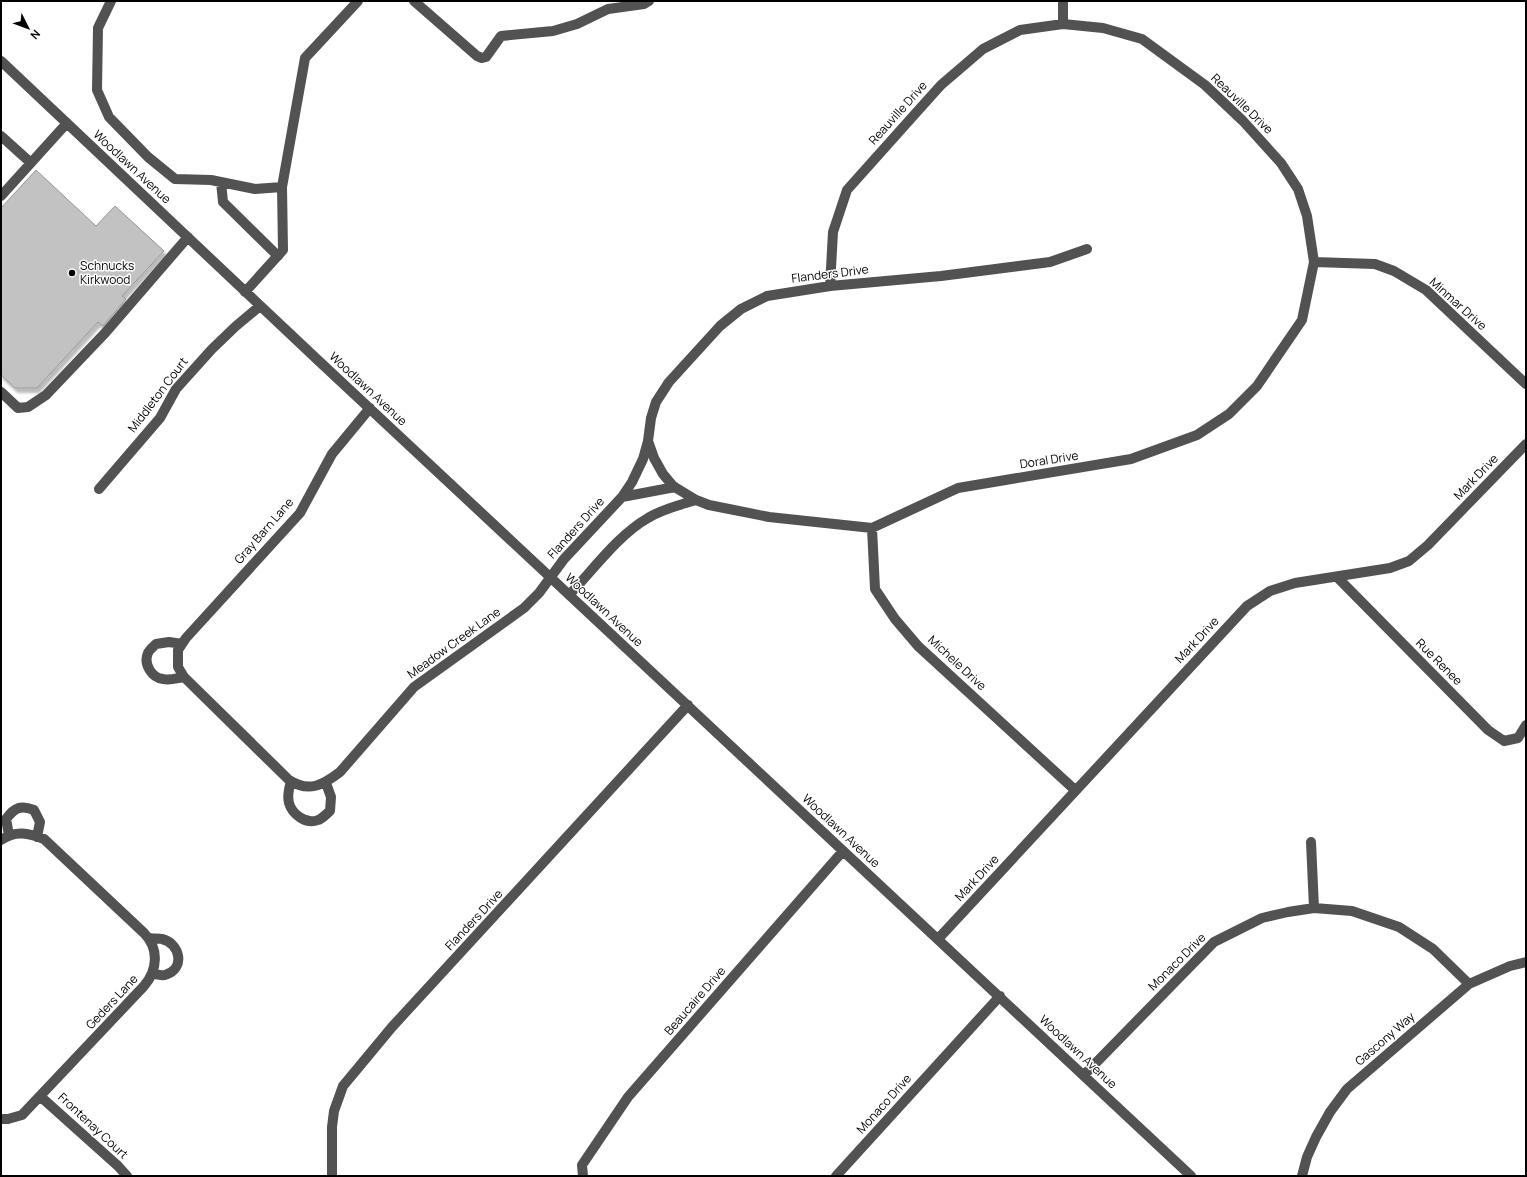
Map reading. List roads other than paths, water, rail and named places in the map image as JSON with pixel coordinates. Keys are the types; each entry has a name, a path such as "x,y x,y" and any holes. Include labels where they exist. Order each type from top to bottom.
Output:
{"street":[{"path":"111,1 98,28 97,90 109,117 148,157 175,179 211,180 255,189 282,187"},
{"path":"245,292 283,250 282,187 305,58 358,1"},
{"path":"414,1 477,56 482,58 486,57 501,36 553,31 577,24 608,9 628,7 647,2"},
{"path":"1063,1 1063,24"},
{"name":"Reauville Drive","path":"830,286 833,232 847,190 941,85 983,49 1020,30 1063,24 1103,28 1142,39 1205,85 1243,120 1281,163 1298,189 1307,216 1314,262"},
{"name":"Woodlawn Avenue","path":"1,61 245,292 1191,1176"},
{"path":"2,192 31,163 67,123"},
{"path":"1,136 31,163"},
{"path":"221,182 222,202 278,256"},
{"path":"1,392 18,408 28,407 46,395 106,332 188,237"},
{"name":"Flanders Drive","path":"551,578 564,559 622,497 632,482 643,459 648,441 651,418 656,402 669,382 720,326 741,309 767,296 830,286 941,276 1050,262 1088,249"},
{"name":"Minmar Drive","path":"1314,262 1375,264 1394,271 1426,290 1526,384"},
{"name":"Doral Drive","path":"872,528 958,488 1132,459 1197,435 1229,414 1257,386 1302,320 1314,262"},
{"name":"Middleton Court","path":"99,489 160,418 176,389 231,330 260,306"},
{"name":"Gray Barn Lane","path":"184,677 178,667 178,650 182,644 300,513 332,454 370,408"},
{"name":"Flanders Drive","path":"648,441 654,458 663,474 675,487 696,500"},
{"name":"Mark Drive","path":"938,939 1247,606 1270,591 1295,583 1390,568 1409,561 1428,545 1526,444"},
{"name":"Flanders Drive","path":"622,497 675,487"},
{"path":"570,595 626,533 648,518 668,509 696,500 709,505 769,518 872,528"},
{"name":"Michele Drive","path":"872,528 875,589 895,619 918,646 1075,790"},
{"name":"Rue Renee","path":"1337,577 1488,730 1504,741 1518,738 1526,725"},
{"name":"Meadow Creek Lane","path":"184,677 291,781 299,786 306,787 326,783 340,772 414,687 524,608 551,578"},
{"path":"182,644 169,642 156,644 148,653 146,664 152,674 161,679 170,680 184,677"},
{"name":"Flanders Drive","path":"332,1176 332,1127 334,1111 343,1086 398,1022 688,705"},
{"path":"291,781 289,789 289,803 296,815 306,821 317,821 330,811 331,797 326,783"},
{"path":"37,836 40,822 34,810 24,806 12,810 6,819 5,837 23,833 44,839 150,938 162,939 173,944 179,955 179,964 173,971 164,975 153,974"},
{"path":"1311,842 1314,908"},
{"name":"Beaucaire Drive","path":"583,1176 582,1165 628,1097 843,851"},
{"name":"Monaco Drive","path":"1084,1075 1214,942 1262,918 1314,908 1352,911 1399,927 1433,949 1469,984"},
{"name":"Geders Lane","path":"41,1097 144,986 153,974 155,968 155,951 150,938"},
{"name":"Gascony Way","path":"1302,1176 1307,1157 1316,1137 1330,1112 1347,1089 1469,984 1510,966 1526,962"},
{"name":"Monaco Drive","path":"836,1176 1000,996"},
{"name":"Frontenay Court","path":"1,1119 8,1119 22,1115 41,1097 118,1166 127,1176"}],"place":[{"name":"Schnucks Kirkwood","path":"72,273"}]}
